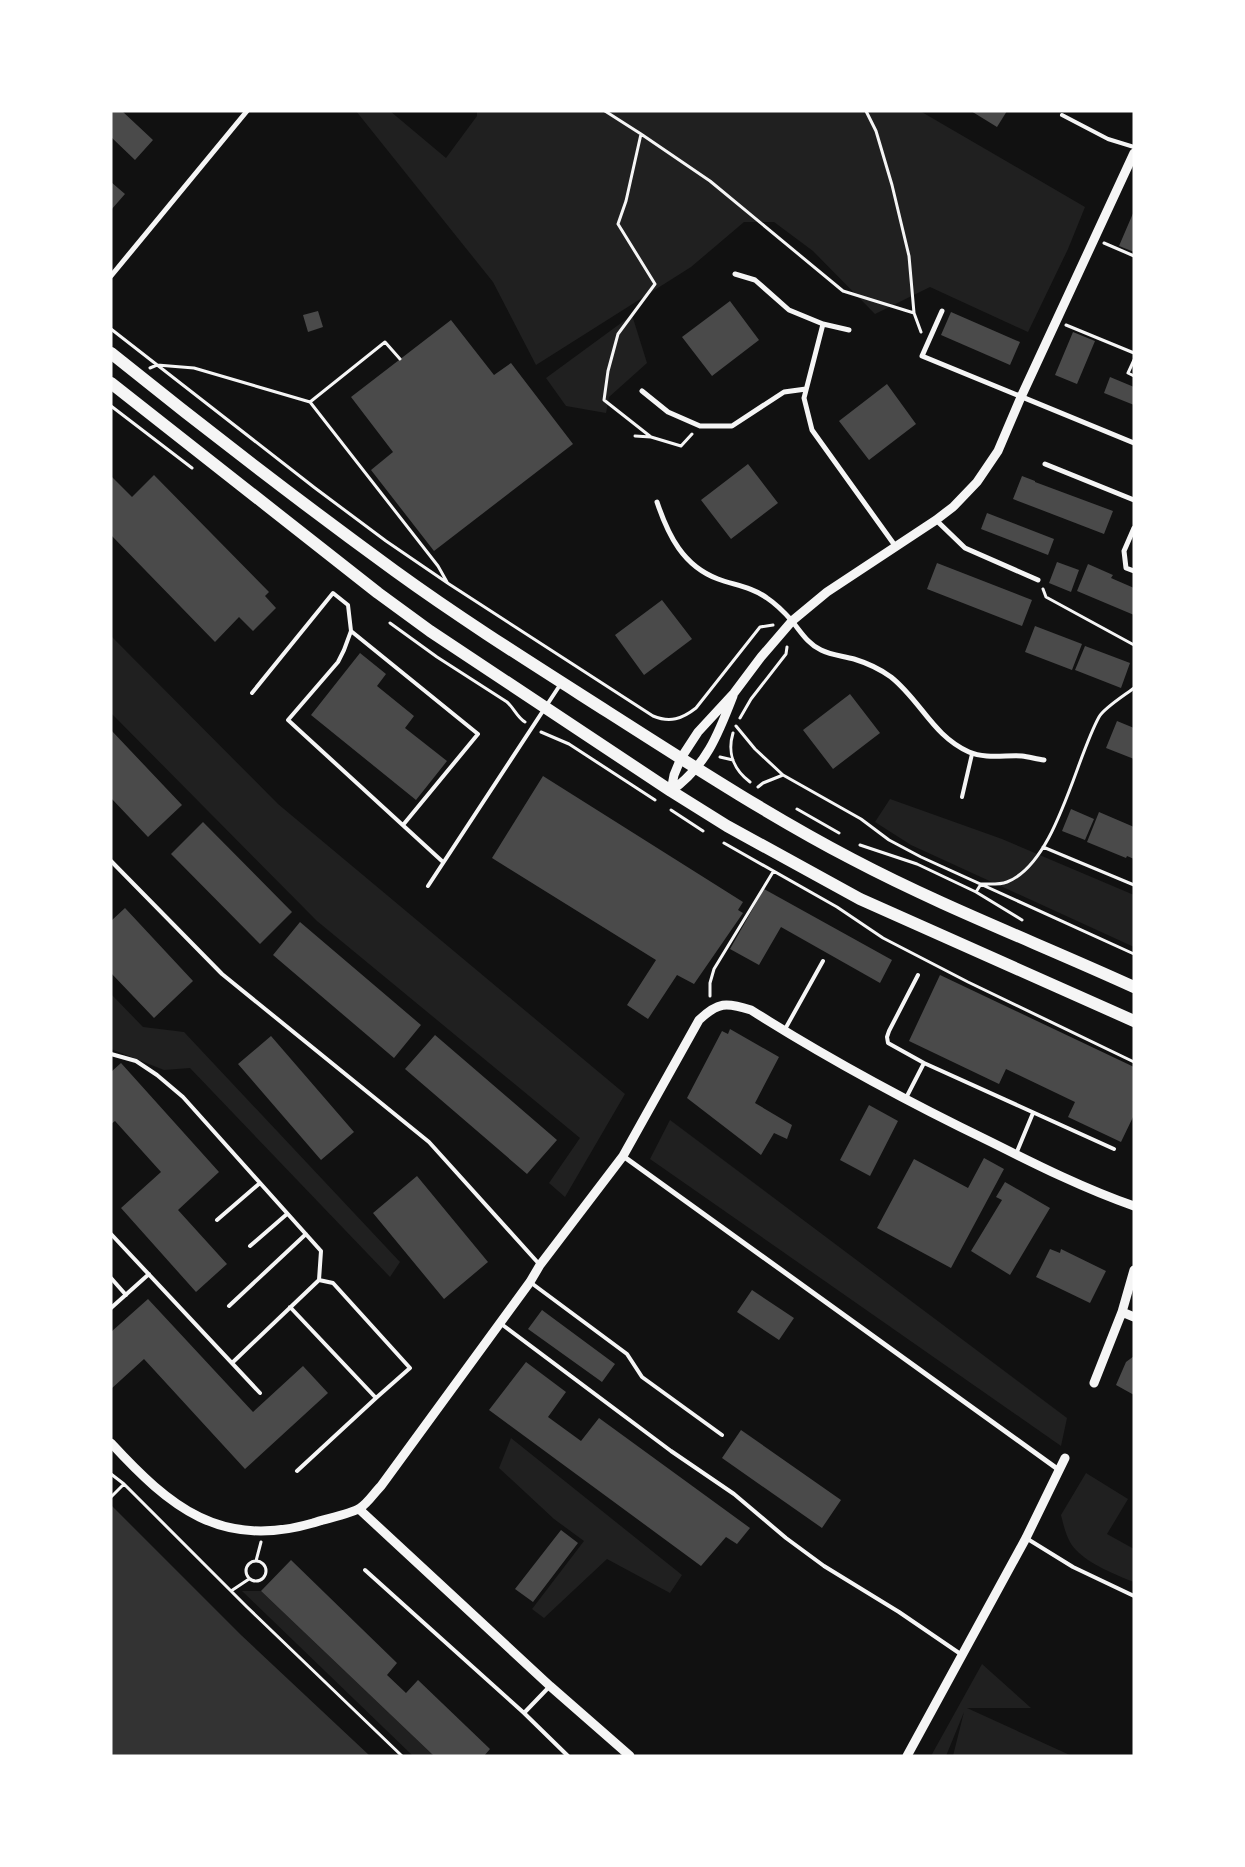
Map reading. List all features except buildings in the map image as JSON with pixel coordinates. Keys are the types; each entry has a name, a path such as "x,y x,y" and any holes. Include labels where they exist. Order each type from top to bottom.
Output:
{"main road":[{"path":"111,353 291,493 397,572 562,682 681,758 785,822 853,860 1134,988"},
{"path":"111,383 378,593 458,651 671,791 744,835 860,899 1134,1022"}],"street":[{"path":"111,276 247,111"},
{"path":"671,791 674,775 681,758 708,719 734,693 761,657 792,621 826,592 896,548 936,520 953,507 977,482 998,451 1134,153"},
{"path":"735,274 755,280 789,310 823,324 849,330"},
{"path":"942,311 922,356 1134,443"},
{"path":"823,324 804,398 812,430 896,548"},
{"path":"642,391 668,412 700,426 732,426 784,392 806,390"},
{"path":"1045,464 1134,500"},
{"path":"657,502 671,538 680,552 698,569 718,579 758,592 792,621 807,640 820,650 869,664 891,677 914,700 945,738 956,746 972,754 1022,756 1044,760"},
{"path":"936,520 965,548 1038,580"},
{"path":"1134,528 1124,551 1126,568 1134,571"},
{"path":"671,791 684,782 698,768 715,741 734,693"},
{"path":"111,1443 158,1489 179,1506 225,1528 264,1532 305,1525 359,1509 381,1486 530,1282 540,1265 623,1156 699,1020 711,1008 723,1005 736,1005 751,1010 905,1100 1016,1154 1134,1206"},
{"path":"623,1156 1059,1470"},
{"path":"1094,1383 1122,1312 1134,1270"},
{"path":"1122,1312 1134,1316"},
{"path":"908,1756 1026,1538 1065,1458"},
{"path":"359,1509 550,1686 630,1756"}],"lane":[{"path":"1062,114 1108,139 1134,147"},
{"path":"252,693 332,593 348,605 351,631 338,662 288,720 443,862"},
{"path":"351,631 478,734 403,825"},
{"path":"428,886 562,682"},
{"path":"962,797 972,754"},
{"path":"111,861 222,974 429,1142 540,1265"},
{"path":"784,1031 822,961"},
{"path":"918,975 887,1037 888,1043 894,1048 1114,1149"},
{"path":"111,1054 134,1060 157,1075 183,1097 321,1251 320,1280 232,1363"},
{"path":"905,1100 924,1062"},
{"path":"1016,1154 1033,1113"},
{"path":"217,1220 260,1183"},
{"path":"250,1246 287,1214"},
{"path":"111,1234 260,1393"},
{"path":"229,1306 306,1234"},
{"path":"111,1308 149,1274"},
{"path":"111,1278 126,1295"},
{"path":"297,1471 410,1368 333,1282 320,1280"},
{"path":"530,1282 628,1354 642,1377 722,1435"},
{"path":"290,1307 376,1398"},
{"path":"500,1323 647,1433 734,1494 786,1538 824,1566 899,1612 962,1655"},
{"path":"1026,1538 1073,1567 1134,1596"},
{"path":"365,1570 524,1713 568,1756"},
{"path":"524,1713 550,1686"}],"path":[{"path":"605,111 710,181 843,291 914,313"},
{"path":"866,111 876,131 896,203 909,256 914,313 926,346"},
{"path":"641,134 626,201 618,224 655,284 618,334 608,372 604,400 651,437"},
{"path":"1094,238 1134,256"},
{"path":"1056,322 1134,353"},
{"path":"111,329 315,488 449,584 653,716 666,720 679,718 690,712 702,702 760,627 792,621"},
{"path":"310,402 385,342 400,359"},
{"path":"1129,351 1134,348"},
{"path":"1134,360 1128,373 1134,376"},
{"path":"136,373 157,365 194,368 310,402 438,566 449,584"},
{"path":"634,436 651,437 681,446 700,426"},
{"path":"1038,580 1046,597 1134,645"},
{"path":"763,790 740,773 733,760 731,748 736,726 751,699 786,654 788,646"},
{"path":"981,884 1009,882 1030,864 1043,847 1054,826 1099,716 1134,688"},
{"path":"736,726 760,755 783,775 861,819 889,840 921,857 1134,954"},
{"path":"758,787 783,775"},
{"path":"793,807 842,835"},
{"path":"858,844 917,864 976,892 1025,922"},
{"path":"1043,847 1134,885"},
{"path":"917,864 921,857"},
{"path":"711,1008 710,983 714,969 773,872"},
{"path":"976,892 981,884"},
{"path":"111,1474 124,1484 231,1591 402,1756"},
{"path":"111,1497 124,1484"},
{"path":"256,1561 261,1543"},
{"path":"256,1561 263,1564 267,1571 264,1578 256,1582 249,1579 246,1571 249,1564 256,1561"},
{"path":"231,1591 249,1579"}],"shaded area":[{"path":"356,111 390,111 446,158 477,116 477,111 920,111 1085,207 1068,249 1028,332 930,287 875,314 813,251 774,222 744,222 691,267 536,365 493,282"},
{"path":"632,315 647,363 609,397 606,413 566,406 546,378"},
{"path":"111,636 278,804 625,1094 565,1197 549,1183 580,1138 317,921 111,713"},
{"path":"890,799 1002,839 1134,895 1134,947 911,845 875,822"},
{"path":"111,994 143,1027 184,1032 400,1262 390,1277 190,1068 164,1070 111,1049"},
{"path":"670,1120 1067,1418 1061,1446 650,1159"},
{"path":"511,1438 682,1575 670,1593 607,1559 544,1618 532,1609 584,1541 554,1519 499,1468"},
{"path":"1086,1473 1128,1499 1107,1534 1134,1549 1134,1582 1088,1560 1076,1550 1068,1538 1061,1515"},
{"path":"111,1505 241,1635 370,1756 111,1756"},
{"path":"242,1591 261,1591 434,1756 413,1756"},
{"path":"982,1664 1031,1708 967,1708 1072,1756 953,1756 964,1712 946,1756 931,1756"}]}
